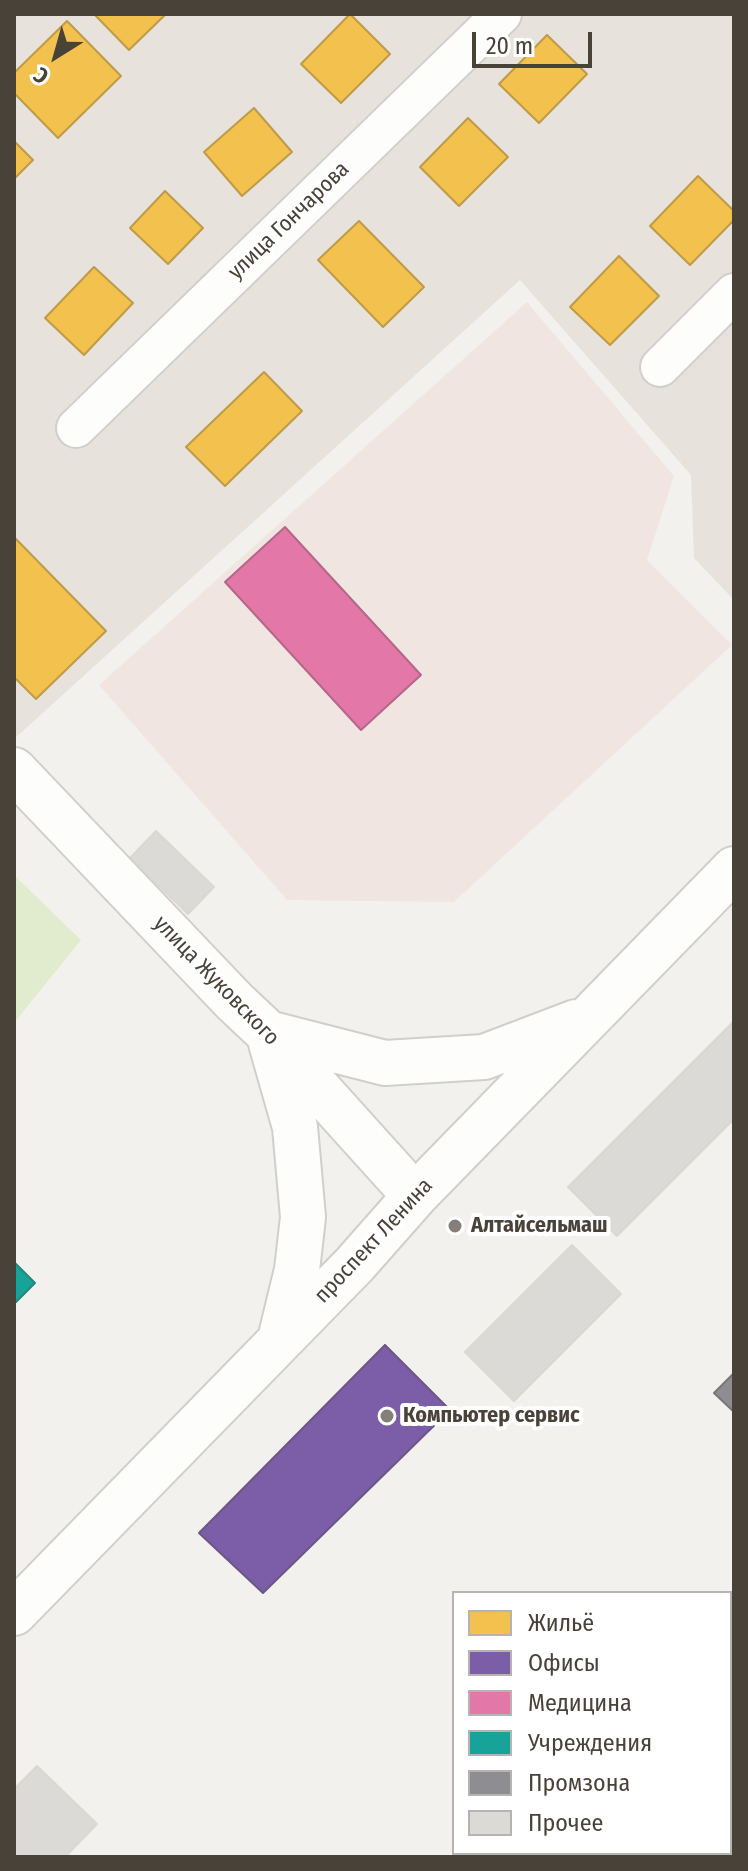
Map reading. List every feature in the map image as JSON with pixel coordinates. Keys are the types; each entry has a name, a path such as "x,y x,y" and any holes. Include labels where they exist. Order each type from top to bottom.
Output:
{"street":[{"name":"улица Гончарова","path":"76,428 502,14"},
{"path":"660,367 734,293"},
{"name":"улица Жуковского","path":"14,770 268,1033 415,1196"},
{"name":"проспект Ленина","path":"14,1613 734,869"},
{"path":"268,1033 385,1063 484,1057 588,1017"},
{"path":"268,1033 295,1127 303,1217 297,1270 280,1341"}],"shaded area":[{"path":"14,14 734,14 734,600 694,558 691,475 520,280 14,739"},
{"path":"527,302 674,476 647,560 732,645 454,902 287,900 99,685"}],"green space":[{"path":"14,875 81,940 14,1023"}],"building: Жильё":[{"path":"94,14 166,14 129,50"},
{"path":"350,14 390,54 341,103 301,64"},
{"path":"67,21 121,76 58,138 14,93 14,73"},
{"path":"547,35 587,74 539,123 499,84"},
{"path":"254,108 292,152 242,196 204,152"},
{"path":"468,118 508,157 459,206 420,167"},
{"path":"14,141 33,160 14,179"},
{"path":"698,176 734,211 734,220 690,265 650,226"},
{"path":"165,191 203,228 168,264 130,228"},
{"path":"359,221 424,287 383,327 318,260"},
{"path":"619,256 659,296 610,345 570,307"},
{"path":"94,267 133,303 84,355 45,318"},
{"path":"264,372 302,411 225,486 186,447"},
{"path":"14,537 106,631 36,699 14,677"}],"building: Офисы":[{"path":"385,1345 450,1410 263,1593 199,1533"}],"building: Медицина":[{"path":"285,527 421,675 361,730 225,582"}],"building: Учреждения":[{"path":"14,1262 35,1283 14,1304"}],"building: Промзона":[{"path":"734,1373 734,1412 714,1393"}],"building: Прочее":[{"path":"156,831 214,887 188,914 130,858"},
{"path":"734,1021 734,1119 617,1236 568,1187"},
{"path":"572,1245 621,1294 514,1401 465,1352"},
{"path":"37,1766 97,1824 65,1857 14,1857 14,1789"}],"place":[{"name":"Алтайсельмаш","path":"455,1226"},
{"name":"Компьютер сервис","path":"387,1416"}]}
